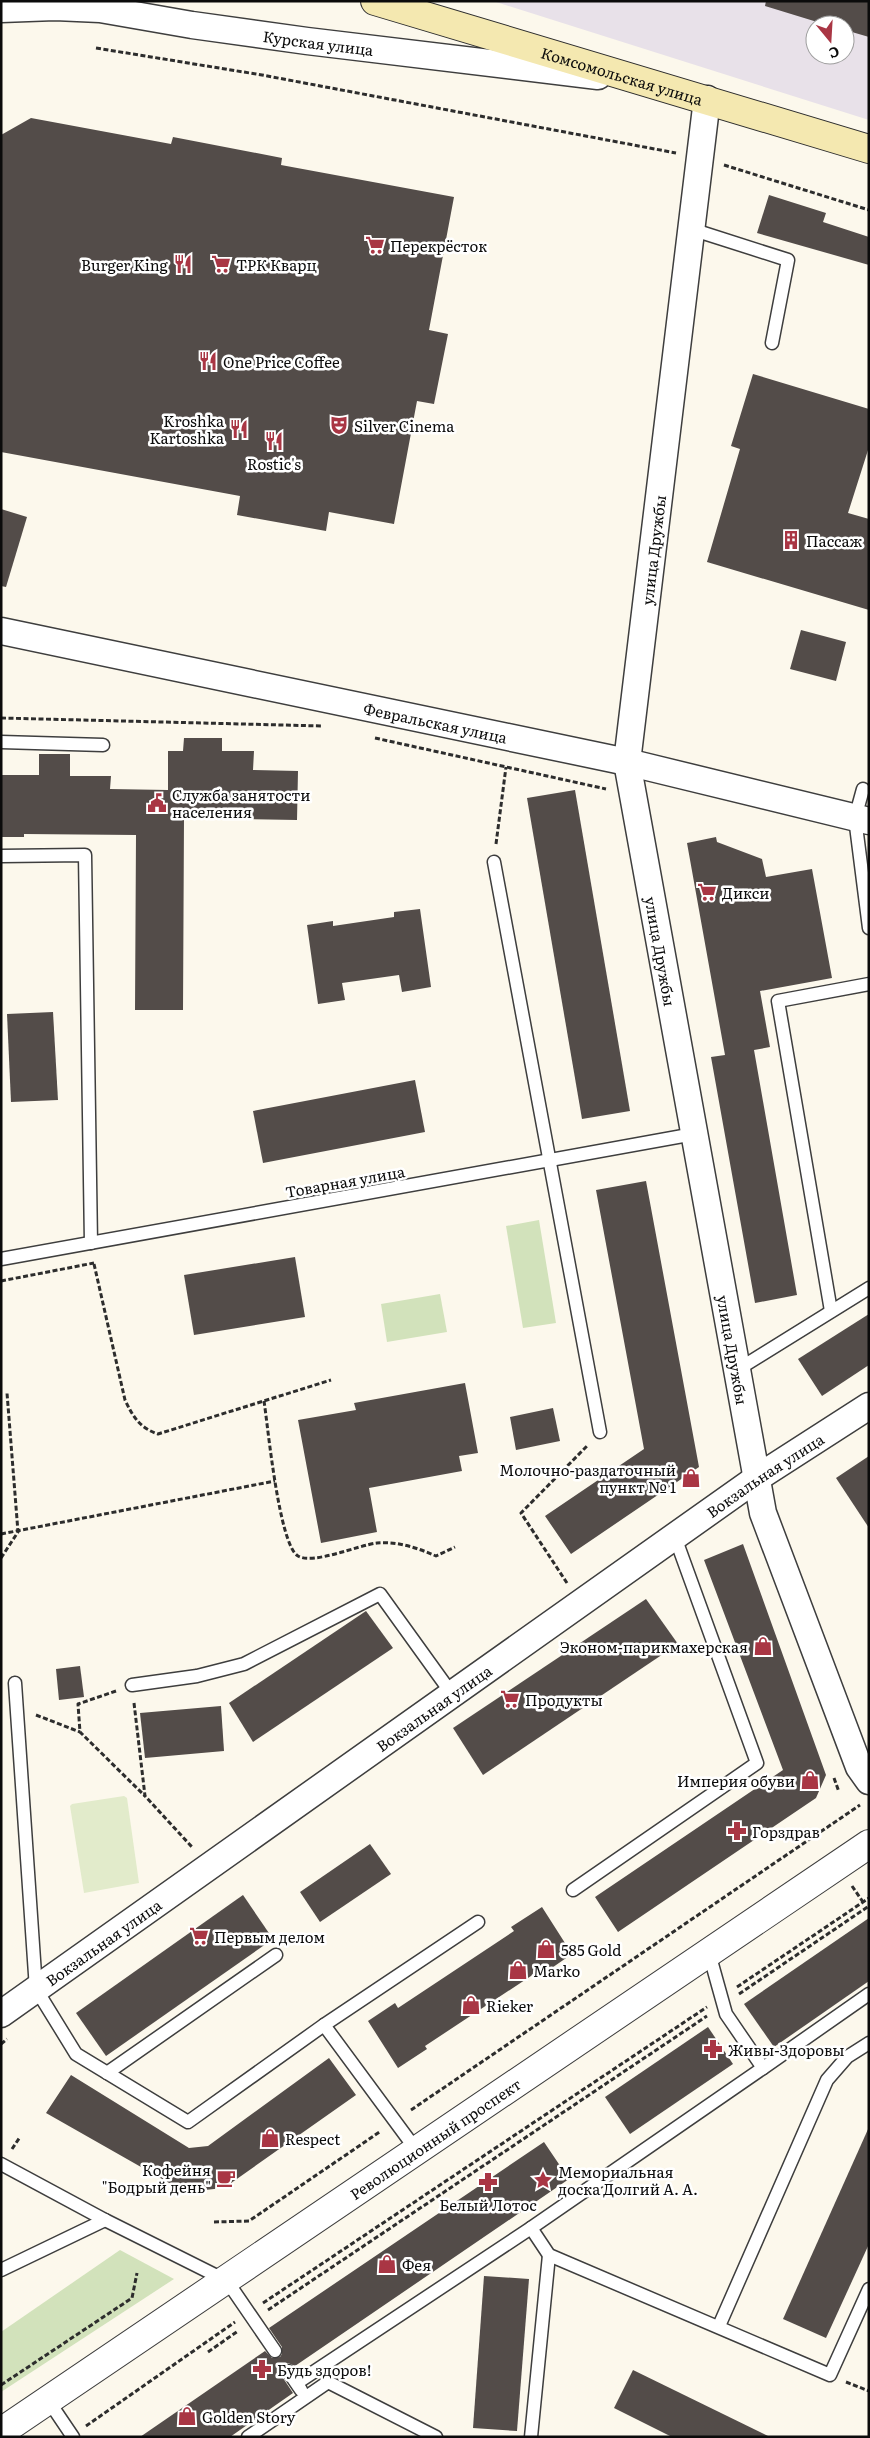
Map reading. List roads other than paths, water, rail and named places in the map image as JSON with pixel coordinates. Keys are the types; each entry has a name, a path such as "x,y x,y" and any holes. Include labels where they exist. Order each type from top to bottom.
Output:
{"main road":[{"name":"Комсомольская улица","path":"375,1 636,81 707,99 869,149"}],"street":[{"name":"Курская улица","path":"1,9 54,7 100,9 192,26 636,81"},
{"name":"улица Дружбы","path":"707,99 628,762 763,1513 859,1767 865,1792"},
{"name":"Февральская улица","path":"1,631 628,762 862,820"},
{"name":"Вокзальная улица","path":"5,2026 36,1989 757,1478 869,1406"},
{"name":"Революционный проспект","path":"1,2432 227,2281 869,1844"}],"lane":[{"path":"691,229 788,260 772,343"},
{"path":"1,742 103,745"},
{"path":"863,789 862,820 869,928"},
{"path":"1,856 85,855 91,1243"},
{"path":"494,862 600,1432"},
{"path":"832,1311 778,1000 869,984"},
{"name":"Товарная улица","path":"1,1259 694,1134"},
{"path":"737,1370 869,1288"},
{"path":"572,1890 757,1763 675,1537"},
{"path":"132,1685 198,1676 244,1664 380,1594 452,1694"},
{"path":"15,1683 36,1989 76,2054 188,2122 324,2025 478,1922"},
{"path":"709,1953 726,2014 763,2068"},
{"path":"107,2073 276,1955"},
{"path":"297,2383 531,2228 869,1994"},
{"path":"324,2025 417,2151"},
{"path":"719,2326 827,2080 846,2057 869,2043"},
{"path":"2,2164 105,2220 227,2281 274,2351"},
{"path":"1,2270 105,2220"},
{"path":"531,2228 549,2255 830,2375 869,2289"},
{"path":"531,2437 549,2255"},
{"path":"318,2368 328,2382 436,2437"},
{"path":"288,2371 306,2397"},
{"path":"248,2437 328,2382"},
{"path":"48,2400 73,2436"}],"place":[{"name":"Перекрёсток","path":"375,245"},
{"name":"Burger King","path":"183,264"},
{"name":"ТРК Кварц","path":"221,264"},
{"name":"One Price Coffee","path":"208,361"},
{"name":"Silver Cinema","path":"339,425"},
{"name":"Kroshka Kartoshka","path":"239,429"},
{"name":"Rostic's","path":"274,441"},
{"name":"Пассаж","path":"791,540"},
{"name":"Служба занятости населения","path":"157,803"},
{"name":"Дикси","path":"707,892"},
{"name":"Молочно-раздаточный пункт № 1","path":"691,1478"},
{"name":"Эконом-парикмахерская","path":"763,1646"},
{"name":"Продукты","path":"510,1699"},
{"name":"Империя обуви","path":"810,1780"},
{"name":"Горздрав","path":"737,1831"},
{"name":"Первым делом","path":"199,1936"},
{"name":"585 Gold","path":"546,1949"},
{"name":"Marko","path":"518,1970"},
{"name":"Rieker","path":"471,2005"},
{"name":"Живы-Здоровы","path":"713,2049"},
{"name":"Respect","path":"270,2138"},
{"name":"Кофейня \"Бодрый день\"","path":"226,2178"},
{"name":"Мемориальная доска Долгий А. А.","path":"543,2180"},
{"name":"Белый Лотос","path":"488,2182"},
{"name":"Фея","path":"387,2264"},
{"name":"Будь здоров!","path":"262,2369"},
{"name":"Golden Story","path":"187,2416"}]}
